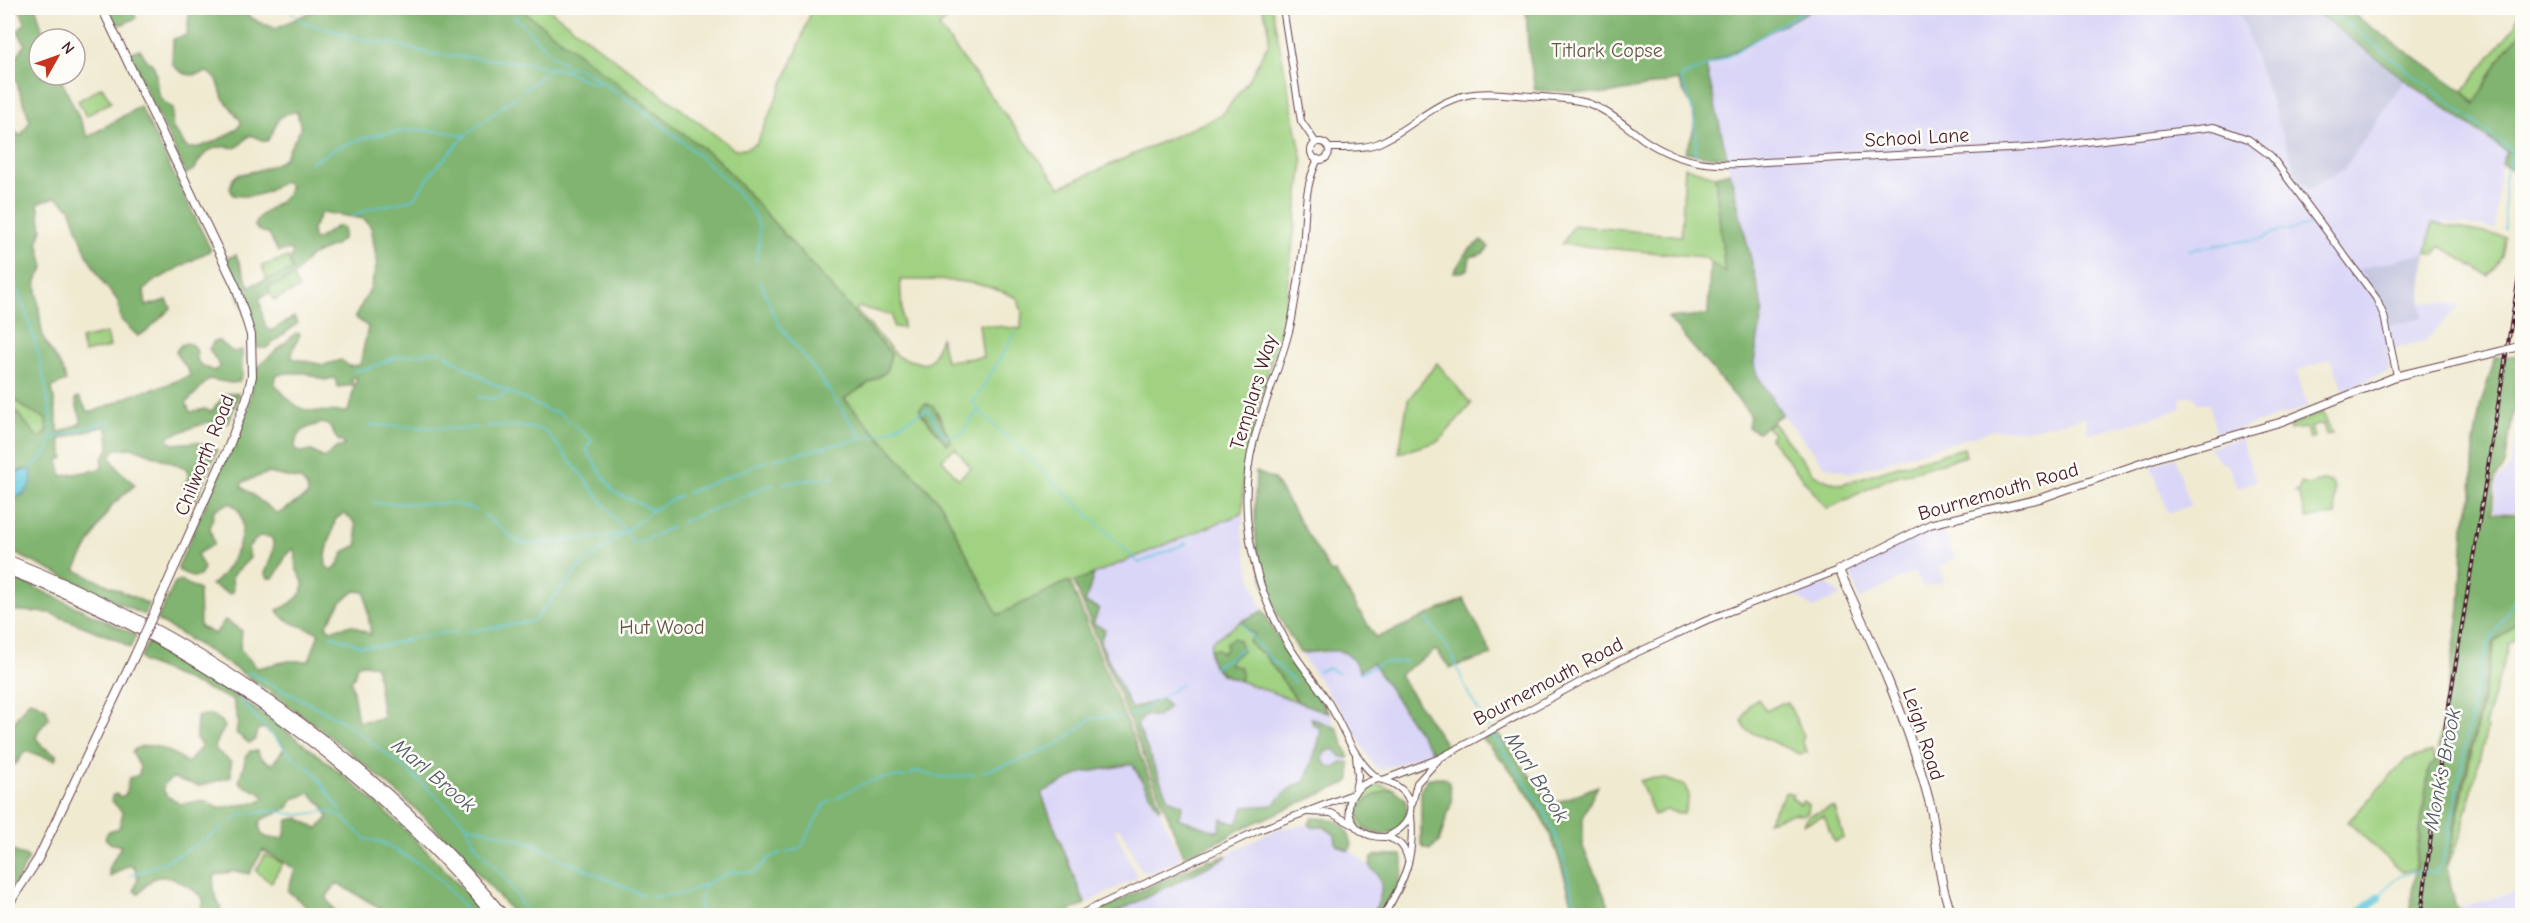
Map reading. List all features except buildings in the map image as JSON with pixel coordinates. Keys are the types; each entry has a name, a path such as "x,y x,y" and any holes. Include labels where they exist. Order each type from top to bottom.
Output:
{"highway":[{"path":"8,560 64,584 156,629 273,703 344,758 401,807 469,875 504,915"},
{"path":"8,570 153,637 259,705 341,765 392,810 443,860 493,915"}],"main road":[{"name":"Chilworth Road","path":"8,905 38,860 135,655 238,424 252,375 252,350 248,323 236,287 102,8"},
{"name":"Bournemouth Road","path":"1839,570 1931,524 2042,498 2158,457 2281,422 2397,376 2523,345"},
{"name":"Leigh Road","path":"1839,570 1890,683 1910,738 1930,804 1940,878 1953,915"}],"street":[{"name":"Templars Way","path":"1283,8 1301,121 1316,143 1311,152 1318,159 1323,160 1328,156 1329,148"},
{"name":"School Lane","path":"1329,148 1348,148 1382,142 1445,102 1467,95 1488,94 1588,102 1674,156 1692,162 1734,166 1765,162 2044,147 2200,127 2224,130 2248,139 2271,156 2367,285 2384,316 2397,376"},
{"path":"1316,143 1323,142 1329,148"},
{"name":"Templars Way","path":"1318,159 1309,177 1305,196 1303,246 1291,321 1277,374 1254,440 1247,477 1248,534 1263,591 1288,644 1340,721 1356,755 1358,776 1354,792"},
{"name":"Bournemouth Road","path":"1381,779 1440,758 1618,661 1707,620 1839,570"},
{"name":"Templars Way","path":"1356,755 1381,779"},
{"name":"Bournemouth Road","path":"1411,809 1417,783 1440,758"},
{"path":"1077,915 1259,830 1354,792 1365,783 1381,779 1404,791 1411,809 1412,849 1402,883 1383,915"},
{"path":"1352,824 1349,812 1354,792"},
{"path":"1386,837 1405,825 1411,809"},
{"path":"1305,812 1331,813 1352,824 1364,834 1395,840 1404,848 1408,863"}],"shaded area":[{"path":"1815,8 2311,8 2412,85 2507,152 2500,171 2495,229 2444,222 2444,225 2432,223 2426,253 2421,302 2460,306 2424,342 2387,350 2390,370 2344,391 2331,359 2296,371 2308,407 2217,435 2209,403 2198,403 2191,395 2181,398 2180,409 2099,432 2087,434 2086,417 2027,430 1994,430 1850,473 1825,466 1782,414 1757,375 1754,363 1756,345 1732,181 1706,66"},
{"path":"2238,8 2311,8 2405,80 2344,169 2310,189 2299,181"},
{"path":"2426,253 2421,302 2423,318 2390,325 2378,296 2359,269"},
{"path":"2241,439 2256,481 2237,488 2229,466 2220,461 2208,447"},
{"path":"2515,442 2522,442 2522,512 2494,512 2497,480 2510,467"},
{"path":"2175,457 2190,506 2168,513 2151,465"},
{"path":"1243,513 1242,536 1250,574 1263,611 1285,651 1329,713 1348,758 1350,779 1347,783 1184,856 1074,582"},
{"path":"1940,525 1955,558 1938,567 1945,582 1923,587 1915,571 1859,600 1851,573 1855,569 1921,531"},
{"path":"1826,583 1841,595 1813,608 1795,595"},
{"path":"1332,650 1348,655 1360,671 1372,663 1432,752 1380,770 1373,765 1350,723 1300,653 1320,653"},
{"path":"1133,764 1159,809 1181,859 1153,872 1142,872 1121,829 1114,828 1137,877 1085,904 1040,793 1082,773"},
{"path":"1317,824 1328,830 1389,884 1385,897 1373,915 1101,916 1279,828"},
{"path":"2522,890 2522,915 2463,915 2458,908"}],"green space":[{"path":"8,8 36,8 42,27 27,27 27,87 65,87 88,137 140,106 211,250 151,283 144,291 146,306 167,300 171,308 147,331 138,336 121,320 118,301 104,284 87,255 70,208 56,197 38,203 42,229 38,241 44,268 36,280 40,322 45,342 62,369 66,381 52,387 59,433 81,423 76,398 79,397 87,411 93,412 142,391 190,376 176,351 181,345 186,343 194,347 197,351 197,360 201,365 214,371 220,366 209,349 214,341 219,341 233,352 242,350 242,375 239,382 209,379 186,403 190,412 205,409 211,412 226,394 237,393 239,395 228,423 208,422 169,436 168,439 173,444 197,442 217,450 196,500 183,485 189,477 186,468 134,448 115,449 110,457 119,470 135,485 112,505 75,570 149,604 144,615 8,550 8,493 12,498 24,494 31,480 25,469 8,475 8,402 39,439 48,431 45,418 23,407 8,392 8,127 21,136 30,121 11,66 25,44 18,31 25,23 20,9","holes":["105,426 109,449 103,457 101,469 62,476 58,461 64,458 60,439"]},
{"path":"106,8 132,8 136,18 115,25"},
{"name":"Hut Wood","path":"195,8 246,8 244,13 260,23 276,28 319,8 519,8 718,160 891,354 886,372 844,399 941,504 998,615 1070,582 1161,807 1159,809 1132,764 1082,773 1041,793 1085,904 1060,916 515,915 434,827 360,760 261,686 157,620 175,583 180,580 199,590 200,627 215,634 225,620 242,631 240,649 257,668 288,661 309,661 319,633 289,621 277,610 300,595 302,590 302,580 296,569 293,549 287,554 273,578 268,578 265,574 273,550 273,541 271,537 260,536 248,547 250,558 232,576 233,592 230,594 211,585 226,569 239,545 242,520 238,510 230,503 215,509 210,528 214,544 197,554 204,568 200,576 192,577 178,570 178,567 248,409 255,373 260,365 296,333 300,334 292,354 295,359 324,365 341,360 349,366 360,365 368,327 355,317 371,287 377,263 371,227 364,219 322,212 312,229 313,238 316,240 341,226 344,230 343,238 335,245 310,256 293,277 268,288 270,293 259,298 264,323 268,330 273,330 294,317 298,323 266,348 258,348 225,259 236,255 249,286 293,270 290,264 293,253 290,249 278,252 269,234 258,230 255,226 262,214 284,198 289,186 287,182 284,182 264,193 245,196 233,195 230,188 237,175 260,170 280,162 301,128 297,112 283,115 267,141 251,135 237,147 213,149 199,160 195,169 186,174 129,53 140,49 147,61 153,64 159,95 166,104 173,108 172,127 187,148 207,144 231,133 241,124 241,121 223,98 217,79 207,72 196,75 183,73 172,63 173,39 187,35 189,14","holes":["285,373 306,373 324,380 335,378 338,387 353,385 351,378 357,377 348,412 314,411 299,407 275,384 276,376","322,423 330,426 344,446 336,448 324,458 312,451 295,450 299,434 311,426","268,473 301,480 307,487 308,495 278,514 241,486 243,482","344,513 355,523 358,545 345,551 332,571 326,566 325,561 335,520","355,591 365,592 371,635 352,625 331,630 326,626 341,602","357,665 376,666 383,718 358,722 351,680"]},
{"path":"519,8 547,8 734,149 745,149 757,143 797,51 812,8 961,8 939,27 1060,187 1222,115 1250,78 1269,42 1268,23 1262,8 1272,8 1303,162 1283,320 1259,402 1243,475 1243,513 1074,582 1066,582 998,615 941,504 844,398 886,372 891,354 718,160","holes":["900,280 960,282 1002,291 1017,298 1022,311 1021,329 979,324 983,357 946,361 941,338 932,359 924,364 898,357 856,310 859,307 892,315 893,327 903,328","929,404 938,413 951,442 947,444 924,417 920,408","955,448 971,468 958,479 942,459"]},
{"name":"Titlark Copse","path":"1526,8 1811,8 1811,10 1706,66 1727,157 1685,152 1693,131 1694,115 1678,80 1608,94 1535,90 1528,45"},
{"path":"2311,8 2344,8 2463,91 2475,104 2501,57 2522,33 2522,168 2520,174 2502,164 2507,152 2412,85"},
{"path":"2520,8 2522,8 2522,33 2495,66 2476,104 2463,91 2515,26"},
{"path":"102,87 111,102 86,116 78,101"},
{"path":"1685,167 1715,176 1725,274 1704,257 1562,244 1574,225 1681,236"},
{"path":"1730,172 1763,309 1754,362 1757,375 1782,414 1758,432 1748,427 1750,414 1668,318 1708,315 1710,262 1725,273 1715,176"},
{"path":"2432,223 2506,237 2502,256 2488,276 2441,246 2435,255 2426,253"},
{"path":"1481,241 1489,247 1487,250 1470,257 1468,269 1454,272 1467,251"},
{"path":"288,257 293,270 267,280 262,266"},
{"path":"293,277 299,289 274,300 268,288"},
{"path":"107,333 110,347 84,353 81,339"},
{"path":"2516,355 2515,401 2505,465 2495,479 2492,513 2522,514 2522,618 2494,643 2459,804 2447,867 2455,905 2463,915 2409,915 2429,768 2436,761 2460,609 2464,526 2472,497 2474,443 2481,403 2495,358"},
{"path":"1437,363 1471,404 1439,441 1399,453 1408,400"},
{"path":"8,392 23,407 45,418 48,431 39,439 8,402"},
{"path":"925,404 934,407 951,442 947,444 920,412 920,408"},
{"path":"2323,412 2332,433 2326,435 2323,424 2311,427 2314,437 2309,439 2306,428 2290,430 2289,426"},
{"path":"1773,423 1814,474 1827,481 1842,484 1964,448 1966,456 1890,478 1827,509 1770,438 1773,434 1767,427"},
{"path":"1256,472 1274,479 1331,573 1335,572 1376,638 1464,599 1492,655 1450,668 1436,650 1399,675 1448,748 1432,752 1372,663 1360,671 1352,658 1338,651 1300,653 1272,604 1261,572 1255,522"},
{"path":"2322,481 2331,482 2334,488 2336,515 2306,518 2299,494 2295,492 2299,490 2301,483 2308,485"},
{"path":"1094,574 1085,603 1099,608 1093,624 1105,629 1100,642 1131,709 1162,699 1169,707 1158,717 1145,715 1137,725 1168,799 1183,805 1178,818 1218,832 1222,819 1237,824 1244,807 1273,805 1289,789 1305,781 1321,729 1313,724 1311,718 1337,728 1349,758 1342,757 1334,749 1325,752 1322,759 1329,767 1335,768 1342,762 1350,763 1350,779 1347,783 1184,856 1074,582"},
{"path":"8,575 136,635 130,648 118,640 50,613 8,610"},
{"path":"1263,611 1285,651 1329,713 1221,674 1214,667 1210,655 1212,641 1242,621"},
{"path":"1263,611 1285,651 1329,713 1298,702 1263,653 1252,646 1249,641 1255,634 1248,631 1242,621"},
{"path":"2522,618 2522,635 2509,644 2485,725 2487,729 2461,834 2447,867 2495,643"},
{"path":"1233,638 1239,640 1243,651 1231,659 1229,665 1240,667 1242,672 1240,681 1218,671 1210,656 1210,649 1217,649 1221,653 1226,650 1226,643"},
{"path":"148,642 195,670 285,730 370,799 411,836 485,915 392,915 337,883 327,896 338,915 309,915 309,909 288,891 295,869 263,850 249,874 235,871 215,875 213,890 221,908 215,915 198,915 204,901 196,892 175,880 155,878 138,894 134,891 138,878 134,866 127,866 110,877 109,868 121,846 110,843 105,838 108,832 119,828 123,813 112,801 112,796 116,794 121,797 126,794 129,778 139,775 140,767 132,752 138,747 160,748 188,763 202,746 196,738 197,717 210,715 216,717 225,727 215,744 216,750 231,762 231,777 199,786 173,778 164,784 163,790 167,796 180,804 204,801 219,808 260,802 264,797 261,794 239,781 246,757 250,751 257,751 261,758 271,764 285,747 264,728 257,730 255,740 249,743 236,733 238,722 233,700 144,662 140,658","holes":["310,793 324,807 328,818 317,829 299,818 288,820 284,838 269,838 262,835 259,825 261,820 288,808 293,799"]},
{"path":"1758,699 1766,711 1782,703 1788,703 1804,736 1802,741 1807,752 1800,754 1746,730 1742,721 1749,705"},
{"path":"30,700 46,708 49,718 39,730 36,738 43,747 57,755 55,760 25,751 16,764 8,764 11,730"},
{"path":"1497,732 1543,793 1548,806 1598,786 1583,816 1583,847 1613,915 1576,915 1556,849 1541,815 1518,780 1482,739"},
{"path":"2432,752 2436,761 2429,768 2414,870 2401,871 2348,822 2405,760"},
{"path":"1437,777 1446,779 1449,783 1452,801 1439,842 1429,850 1423,847 1421,840 1421,790 1427,779"},
{"path":"1650,778 1666,779 1685,786 1689,795 1684,814 1666,810 1654,815 1640,781"},
{"path":"1381,785 1393,789 1372,797 1358,814 1398,829 1387,834 1371,832 1355,825 1353,817 1356,797 1366,789"},
{"path":"1393,789 1405,799 1408,817 1399,828 1389,833 1378,833 1368,829 1359,814 1362,805 1373,796"},
{"path":"1786,792 1793,794 1791,797 1800,804 1803,801 1809,805 1808,812 1802,815 1795,813 1767,821"},
{"path":"1832,807 1835,808 1844,838 1834,842 1824,816 1804,824 1808,816"},
{"path":"1312,818 1325,818 1340,823 1351,840 1352,846 1349,850 1336,844 1335,835 1324,827 1312,827 1309,824"},
{"path":"8,849 29,858 12,889 9,885 12,871 8,869"},
{"path":"265,855 283,863 271,883 256,871"},
{"path":"1226,855 1227,857 1111,915 1097,915 1105,907 1209,859 1212,861"},
{"path":"1377,855 1402,855 1403,863 1400,879 1381,915 1372,915 1381,890 1379,878 1370,867 1371,859"}],"water":[{"path":"30,469 31,484 22,495 12,498 8,493 8,475"}],"waterway":[{"path":"860,9 864,8"},
{"path":"1695,157 1694,117 1681,79 1683,76 1725,58 1809,8"},
{"path":"2327,8 2522,159"},
{"path":"291,12 305,23 374,42 396,44 432,54 528,63 566,71 594,84 601,82 663,127 712,167 749,207 759,228 756,261"},
{"path":"514,16 554,57 569,67 579,68 600,81"},
{"path":"524,90 552,68"},
{"path":"352,217 368,209 407,201 416,196 433,171 465,136 517,95"},
{"path":"310,163 339,147 385,133 416,130 464,135"},
{"path":"2505,230 2504,178 2514,152"},
{"path":"2188,250 2263,238 2273,233 2314,224"},
{"path":"8,270 24,308 36,347 46,386 52,427"},
{"path":"760,281 777,322 813,368 862,438"},
{"path":"978,409 973,403 1015,334"},
{"path":"354,371 397,357 442,351"},
{"path":"446,355 489,382 551,412 558,412 592,440 586,450 614,492 653,510"},
{"path":"478,397 492,399 509,393"},
{"path":"774,459 885,433 927,409 944,436 961,435 978,410 1139,563 1187,543"},
{"path":"52,439 110,421"},
{"path":"370,425 465,429 478,427"},
{"path":"487,426 517,426 545,430 635,545 672,527"},
{"path":"30,469 46,453 52,431"},
{"path":"687,493 766,461"},
{"path":"783,483 835,477"},
{"path":"682,522 765,487 775,485"},
{"path":"625,532 653,510 681,495"},
{"path":"374,503 457,504 476,510"},
{"path":"483,514 517,541 525,544 589,539 623,533"},
{"path":"591,558 621,535"},
{"path":"465,632 533,621 586,561"},
{"name":"Monk's Brook","path":"2378,897 2402,875 2415,872 2435,873 2441,865 2481,664 2488,644 2522,587"},
{"name":"Marl Brook","path":"1427,619 1451,653 1468,693 1490,730"},
{"name":"Marl Brook","path":"1243,624 1260,648 1295,683"},
{"path":"330,635 361,646 384,646 421,636 458,632"},
{"name":"Marl Brook","path":"1212,668 1233,656 1243,647"},
{"name":"Marl Brook","path":"1360,673 1383,663 1407,662"},
{"name":"Marl Brook","path":"1319,671 1328,668 1339,673"},
{"name":"Marl Brook","path":"248,672 343,721 406,769 467,825 535,844 557,857 643,895"},
{"name":"Marl Brook","path":"1130,716 1182,684"},
{"path":"239,699 290,754 313,771 341,811"},
{"name":"Marl Brook","path":"982,772 1023,759 1058,744 1092,718 1122,717"},
{"name":"Marl Brook","path":"1492,734 1544,810 1560,847 1578,916"},
{"name":"Marl Brook","path":"910,775 917,771 945,777 974,774"},
{"name":"Marl Brook","path":"836,799 877,779 906,777"},
{"name":"Marl Brook","path":"786,852 800,849 824,805 831,800"},
{"path":"232,821 239,815 275,811 300,815 327,811 341,816 366,839 381,842 430,870 473,916"},
{"path":"467,826 475,845 510,884 528,916"},
{"path":"130,875 179,855 224,827"},
{"name":"Marl Brook","path":"649,897 683,894 731,872 755,872 769,858 781,853"},
{"path":"698,916 705,885"},
{"name":"Monk's Brook","path":"2357,916 2378,897"}],"railway":[{"path":"2421,916 2442,748 2522,258"}]}
